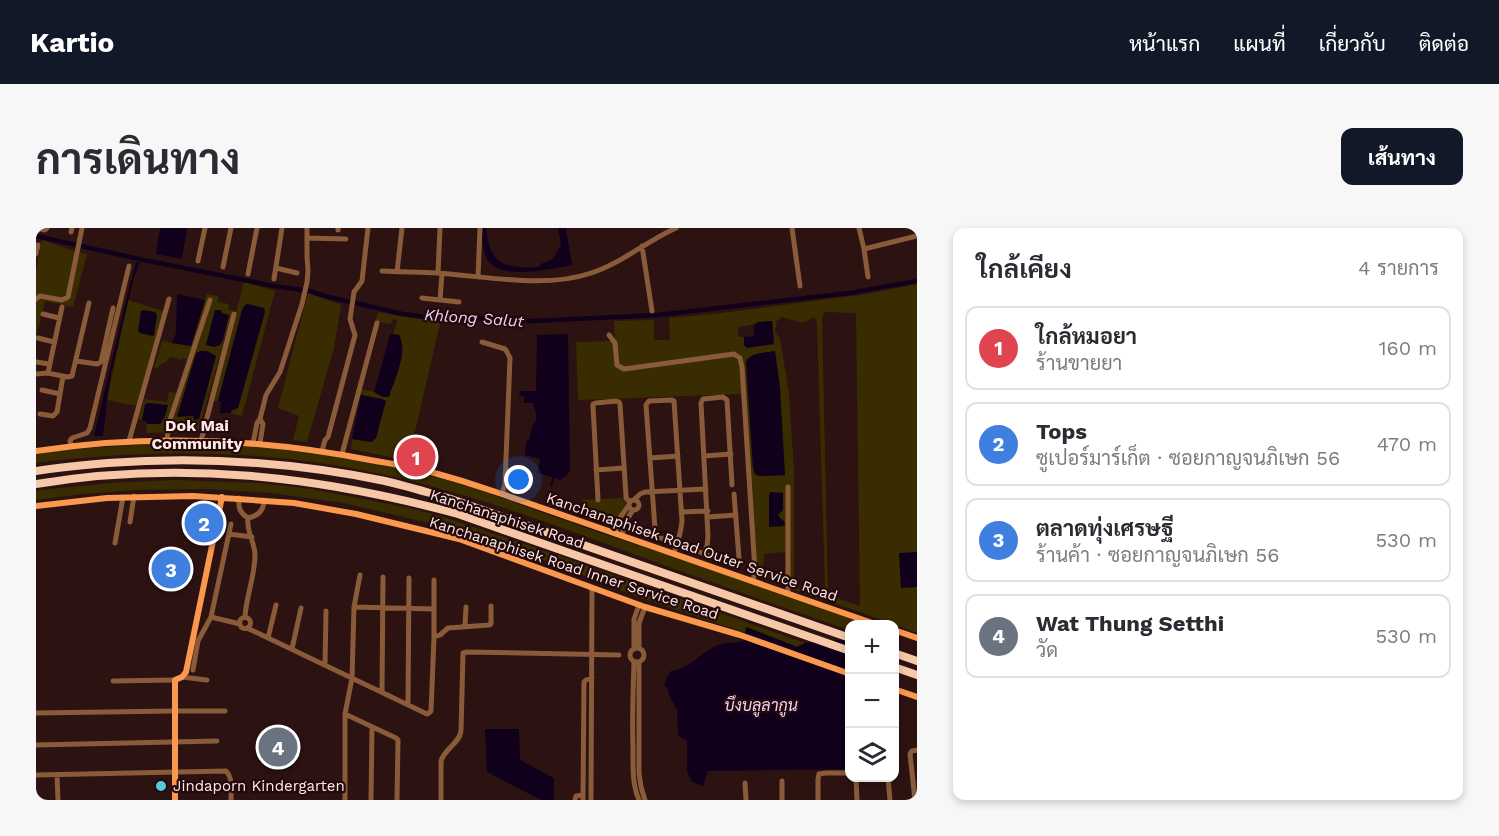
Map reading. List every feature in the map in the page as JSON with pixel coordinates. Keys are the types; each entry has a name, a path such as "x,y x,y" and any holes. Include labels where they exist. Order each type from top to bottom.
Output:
{"highway":[{"name":"Kanchanaphisek Road","path":"36,471 154,460 201,460 253,462 324,470 386,482 451,499 845,637"},
{"name":"Kanchanaphisek Road","path":"36,484 128,474 179,472 259,476 357,490 458,514 845,650"},
{"path":"899,655 914,660"},
{"path":"899,669 917,675"}],"main road":[{"name":"Kanchanaphisek Road Outer Service Road","path":"36,451 129,441 257,443 342,454 422,469 502,494 866,620"},
{"name":"Kanchanaphisek Road Inner Service Road","path":"36,506 66,501 170,495 294,503 356,514 441,534 642,606 740,635 845,673"},
{"path":"175,800 175,680 183,677 186,672 222,497"},
{"path":"899,632 917,638"},
{"path":"899,691 917,697"}],"street":[{"path":"36,228 45,230 47,228"},
{"path":"198,261 205,228"},
{"path":"223,267 231,228"},
{"path":"248,274 257,228"},
{"path":"274,279 282,228"},
{"path":"257,443 257,423 266,396 280,372 302,304 307,282 307,228"},
{"path":"322,451 328,437 355,335 350,319 354,292 362,281 368,228"},
{"path":"397,272 402,228"},
{"path":"440,228 441,300"},
{"path":"478,277 480,228"},
{"path":"382,271 545,281 572,278 608,267 676,228"},
{"path":"792,228 800,286"},
{"path":"860,228 868,278"},
{"path":"36,299 40,296 62,300 67,298 81,231"},
{"path":"864,249 917,236"},
{"path":"307,238 346,239"},
{"path":"36,254 38,245"},
{"path":"642,246 652,311"},
{"path":"70,446 72,438 87,433 90,428 129,266"},
{"path":"276,268 297,273"},
{"path":"422,298 459,302"},
{"path":"129,441 169,299"},
{"path":"167,440 169,423 210,300"},
{"path":"36,374 72,376 89,303"},
{"path":"48,373 62,307"},
{"path":"76,361 101,363 113,308"},
{"path":"44,314 59,318"},
{"path":"201,441 234,314"},
{"path":"342,454 377,324"},
{"path":"609,335 615,343 617,365 624,369 734,354 740,358 755,571 753,581"},
{"path":"38,338 54,342"},
{"path":"482,342 505,350 510,358 506,484 502,494"},
{"path":"36,362 50,364"},
{"path":"40,414 50,416 57,412 63,376"},
{"path":"42,390 60,394"},
{"path":"704,554 708,541 708,514 700,403 703,399 723,397 728,400 732,485"},
{"path":"598,500 593,404 616,401 620,404 626,498 633,504"},
{"path":"674,553 677,544 681,530 674,401 649,401 646,405 652,493 658,537 677,544 704,554 730,563 738,563 734,494"},
{"path":"704,456 731,454"},
{"path":"650,458 678,456"},
{"path":"596,470 624,468"},
{"path":"788,487 788,593"},
{"path":"618,535 619,519 633,504 644,497 652,493 706,489"},
{"path":"129,522 135,496"},
{"path":"115,543 123,497"},
{"path":"239,498 239,509 248,518 260,513 264,500"},
{"path":"681,512 736,515"},
{"path":"245,617 255,555 248,518"},
{"path":"193,670 198,641 211,617 231,524"},
{"path":"229,534 252,537"},
{"path":"345,800 345,714 352,678 354,607 360,575"},
{"path":"382,692 383,577"},
{"path":"408,704 409,578"},
{"path":"211,617 240,624 242,627 427,714 431,711 434,580"},
{"path":"591,800 592,588"},
{"path":"268,638 276,605"},
{"path":"434,637 448,628 490,625 491,606"},
{"path":"637,662 631,659 630,655 636,648 642,606"},
{"path":"354,607 434,609"},
{"path":"465,626 466,607"},
{"path":"292,650 301,608"},
{"path":"325,665 326,611"},
{"path":"240,624 240,620 245,617"},
{"path":"245,617 251,622 248,628"},
{"path":"636,648 643,651 644,655 643,659 637,662"},
{"path":"441,800 442,756 458,739 461,730 463,653 619,655"},
{"path":"637,662 633,774 639,800"},
{"path":"637,662 639,773 645,800"},
{"path":"183,677 207,680"},
{"path":"583,795 584,682 592,678"},
{"path":"113,681 175,680"},
{"path":"36,713 225,711"},
{"path":"345,714 394,736 398,740 397,800"},
{"path":"371,800 372,728"},
{"path":"584,736 591,736"},
{"path":"36,745 217,741"},
{"path":"915,800 910,754 917,750"},
{"path":"36,775 226,771 231,780 231,800"},
{"path":"818,800 819,774 845,773"},
{"path":"57,775 58,800"},
{"path":"782,781 782,800"},
{"path":"856,782 857,800"},
{"path":"888,782 890,800"},
{"path":"745,783 746,800"},
{"path":"575,800 576,796 591,791"}],"shaded area":[{"path":"42,240 87,254 73,307 45,301 36,338 36,270"},
{"path":"244,282 275,291 242,416 231,413 231,411 242,310 218,401 213,401"},
{"path":"917,284 917,633 899,626 899,620 882,620 786,587 785,552 764,554 763,571 757,570 741,394 578,400 576,342 615,341 614,321 654,320 654,340 670,340 669,318 830,299","holes":["825,312 856,313 860,606 834,597 828,591 822,318","782,317 802,323 815,317 817,324 825,589 819,592 795,588 794,584 794,471 789,393 780,339 775,332 777,320","772,321 774,344 744,345 744,337 738,337 738,327","775,351 785,475 759,476 755,474 753,468 746,361 753,355"]},
{"path":"308,293 341,305 334,348 307,442 293,440 299,416 278,408"},
{"path":"207,294 218,296 218,302 229,304 228,310 233,310 198,432 146,433 147,424 161,424 167,406 146,404 142,420 138,419 144,399 167,402 169,392 176,393 187,359 171,357 157,368 154,367 162,341 191,346","holes":["201,351 207,351 216,356 193,416 177,416"]},
{"path":"128,300 163,311 137,406 107,400"},
{"path":"378,312 432,320 440,324 410,461 351,449 352,439 372,442 382,399 361,395 362,389 383,397 400,335 393,334 398,320 392,319 391,324 375,321"},
{"path":"168,443 238,445 355,459 417,472 473,488 859,620 845,620 845,629 506,509 381,474 301,460 226,454 150,454 36,463 36,454 85,448"},
{"path":"176,480 258,483 312,489 440,516 805,643 797,647 747,627 746,633 635,596 544,560 442,526 343,503 271,493 204,489 137,490 36,500 36,491 41,490 108,483"},
{"path":"622,498 627,503 614,525 582,515 582,500"}],"water":[{"path":"160,228 187,228 182,259 156,254"},
{"path":"482,228 486,228 491,250 500,262 516,267 538,267 553,259 561,244 558,228 566,228 572,265 525,272 501,269 492,265 486,257"},
{"path":"136,262 140,262 134,277 111,374 103,436 94,436 130,284"},
{"path":"177,294 205,300 191,346 172,343 176,333"},
{"path":"248,304 264,308 265,312 238,408 231,413 220,413 221,402 218,401 242,310"},
{"path":"143,310 155,312 157,315 153,336 138,331"},
{"path":"215,310 221,310 222,313 229,315 223,340 220,345 214,347 206,345"},
{"path":"772,321 774,344 747,348 744,345 744,337 754,336 754,325 758,322"},
{"path":"568,334 570,471 560,480 554,478 552,487 550,486 552,477 537,473 540,459 525,455 526,441 530,439 536,413 533,403 524,403 524,397 519,394 521,391 536,391 537,335"},
{"path":"390,335 399,335 402,342 402,358 389,397 383,397 374,392"},
{"path":"207,351 216,356 199,419 194,420 193,416 177,417 196,353"},
{"path":"775,351 780,387 785,475 759,476 755,474 753,468 746,361 755,354"},
{"path":"361,395 386,401 376,438 372,442 352,439"},
{"path":"145,404 168,405 160,424 147,424 142,420"},
{"path":"770,492 783,493 783,510 778,515 784,521 783,526 769,527"},
{"path":"917,552 917,587 901,588 899,553"},
{"name":"บึงบลูลากูน","path":"746,627 797,647 805,643 845,639 845,769 708,771 703,786 692,782 687,771 687,741 678,735 677,710 668,688 664,686 667,677 671,671 690,664 716,646 744,641"},
{"path":"485,729 519,729 520,760 554,778 554,800 541,800 487,772"}],"waterway":[{"name":"Khlong Salut","path":"36,236 139,259 309,291 403,314 441,319 479,318 534,321 658,315 849,293 917,281"}],"place":[{"name":"ใกล้หมอยา","path":"416,457"},
{"name":"Tops","path":"204,523"},
{"name":"ตลาดทุ่งเศรษฐี","path":"171,569"},
{"name":"Wat Thung Setthi","path":"278,747"},
{"name":"Jindaporn Kindergarten","path":"161,786"}],"district":[{"name":"Dok Mai Community","path":"197,434"}]}
